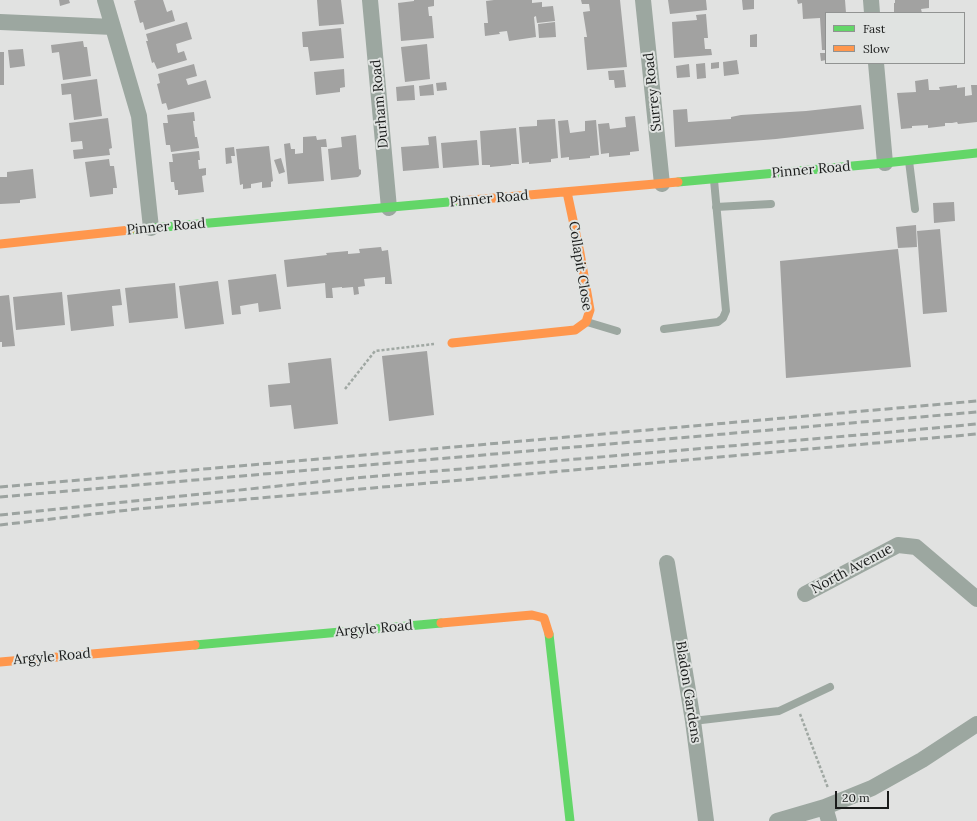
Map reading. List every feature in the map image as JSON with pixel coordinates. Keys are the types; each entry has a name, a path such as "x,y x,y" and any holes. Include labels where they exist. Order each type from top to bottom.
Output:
{"street":[{"path":"105,0 139,116 152,228"},
{"name":"Durham Road","path":"370,0 389,208"},
{"name":"Surrey Road","path":"643,0 662,184"},
{"path":"871,0 872,12"},
{"path":"0,22 113,27"},
{"path":"876,64 885,163"},
{"name":"Pinner Road","path":"0,244 152,228 662,184 977,153"},
{"name":"Collapit Close","path":"452,343 575,330 586,322 590,310 568,192"},
{"name":"North Avenue","path":"805,594 898,545 916,548 977,599"},
{"name":"Bladon Gardens","path":"667,563 693,721 706,821"},
{"name":"Argyle Road","path":"0,662 532,615 544,618 549,635 570,821"},
{"path":"777,821 829,811 922,760 977,724"}],"lane":[{"path":"909,160 915,209"},
{"path":"664,329 718,322 723,318 726,311 714,179"},
{"path":"716,207 771,204"},
{"path":"586,322 617,331"},
{"path":"693,721 779,711 830,687"}],"path":[{"path":"345,389 376,351 452,343"},
{"path":"796,703 829,811"}],"building":[{"path":"59,0 69,0 70,3 60,6"},
{"path":"163,0 167,12 172,10 175,21 145,30 143,22 140,23 134,1"},
{"path":"317,0 341,0 344,24 319,26"},
{"path":"414,0 434,0 434,6 428,7 429,16 432,16 434,38 401,41 398,3"},
{"path":"532,0 532,3 542,2 542,7 553,6 555,21 537,23 536,16 534,17 536,37 509,41 507,31 499,32 500,34 485,36 484,23 488,23 486,1"},
{"path":"581,0 620,0 627,67 587,70 584,37 587,37 583,12 590,11 589,4 582,4"},
{"path":"668,0 706,0 707,10 670,14"},
{"path":"742,0 754,0 754,9 743,10"},
{"path":"797,0 845,0 846,12 825,12 825,50 822,50 820,18 803,19 802,3 798,4"},
{"path":"895,0 929,0 929,8 921,9 922,12 894,12"},
{"path":"706,14 708,38 704,38 705,49 711,49 712,55 674,58 672,22 697,20 696,15"},
{"path":"187,22 192,39 176,44 178,53 184,51 187,60 157,69 154,62 152,63 146,41 148,41 146,34"},
{"path":"555,22 556,37 539,38 538,24"},
{"path":"341,28 344,58 310,61 308,47 303,47 302,32"},
{"path":"757,34 757,47 750,47 750,35"},
{"path":"83,41 84,47 87,47 91,76 63,80 59,52 52,53 51,45"},
{"path":"427,44 430,79 405,82 401,47"},
{"path":"23,49 25,66 10,68 8,50"},
{"path":"0,52 4,52 4,85 0,85"},
{"path":"820,53 825,53 825,60 821,61"},
{"path":"737,60 739,74 724,76 723,62"},
{"path":"719,62 719,68 711,69 711,63"},
{"path":"705,63 706,78 697,79 696,64"},
{"path":"194,64 197,76 186,79 188,85 206,80 211,98 168,110 166,103 162,104 157,84 160,83 158,74"},
{"path":"689,64 690,77 677,78 676,66"},
{"path":"344,69 345,87 340,88 340,92 316,95 314,72"},
{"path":"624,70 626,87 615,88 614,80 609,80 608,71"},
{"path":"97,79 102,116 74,120 71,94 62,95 61,84"},
{"path":"928,79 929,90 940,90 939,87 957,85 957,88 965,87 965,96 972,95 971,85 977,85 977,122 958,124 957,122 945,123 945,126 928,128 928,125 912,126 912,128 901,129 897,93 916,92 915,81"},
{"path":"446,82 447,90 437,91 436,83"},
{"path":"433,84 434,95 420,96 419,86"},
{"path":"414,85 415,100 397,101 396,87"},
{"path":"861,105 864,129 776,139 675,147 673,110 687,109 688,122 731,119 731,117 741,115 806,111"},
{"path":"194,112 195,121 193,121 195,137 197,137 199,148 171,152 170,145 166,145 163,123 168,123 167,115"},
{"path":"635,116 639,151 630,152 630,155 609,157 609,153 601,154 598,124 609,123 610,129 626,127 625,117"},
{"path":"108,118 112,148 109,149 110,155 74,159 73,150 83,149 82,141 71,142 69,123"},
{"path":"555,119 558,158 551,159 551,162 529,164 529,162 522,163 519,127 537,126 537,120"},
{"path":"568,120 570,133 585,131 585,121 596,120 599,155 590,156 590,158 569,160 569,157 561,158 558,121"},
{"path":"516,128 519,164 490,167 490,165 482,165 480,131"},
{"path":"356,135 359,169 361,170 361,174 358,177 331,180 328,149 342,147 341,137"},
{"path":"316,136 317,140 326,139 327,147 321,147 324,181 288,184 284,144 290,143 291,149 295,149 295,154 303,153 303,137"},
{"path":"436,136 439,168 403,171 401,147 429,145 428,137"},
{"path":"477,140 479,165 443,168 441,143"},
{"path":"269,146 273,181 271,182 271,187 262,188 262,182 251,184 251,188 243,189 243,184 240,185 236,149"},
{"path":"234,147 235,156 231,156 232,163 226,164 225,148"},
{"path":"199,151 199,169 206,168 206,175 202,176 204,192 178,195 178,190 175,190 174,182 171,182 169,162 173,162 172,154"},
{"path":"281,158 285,172 279,174 274,160"},
{"path":"109,159 110,166 114,166 117,188 113,188 113,194 90,197 85,162"},
{"path":"33,169 36,198 20,200 20,203 0,204 0,177 7,177 7,172"},
{"path":"954,202 955,221 934,223 933,203"},
{"path":"916,225 917,247 898,248 896,227"},
{"path":"940,229 947,312 923,314 917,231"},
{"path":"381,247 382,251 388,250 392,284 385,284 385,277 364,279 365,286 358,287 359,294 354,295 353,287 332,288 333,298 326,298 325,283 287,287 284,260 327,255 326,253 348,251 348,254 360,253 359,249"},
{"path":"898,249 911,367 786,378 780,261"},
{"path":"276,274 281,309 259,312 258,303 240,306 241,314 232,315 228,280"},
{"path":"218,281 224,324 185,329 179,286"},
{"path":"175,283 178,318 129,323 125,288"},
{"path":"120,289 122,305 112,306 114,326 71,331 67,295"},
{"path":"62,292 65,325 16,330 13,297"},
{"path":"9,295 15,346 2,347 2,342 0,342 0,296"},
{"path":"427,351 434,415 389,421 382,356"},
{"path":"331,358 338,424 294,429 291,405 270,407 268,385 290,383 288,363"}],"railway":[{"path":"0,487 977,401"},
{"path":"0,497 977,412"},
{"path":"0,515 355,478 977,424"},
{"path":"0,525 137,509 977,434"}],"traffic: fast":[{"path":"678,182 977,153"},
{"path":"130,230 460,201"},
{"path":"195,645 441,623"},
{"path":"549,634 570,821"}],"traffic: slow":[{"path":"460,201 678,182"},
{"path":"452,343 575,330 586,322 590,310 567,192"},
{"path":"0,244 130,230"},
{"path":"441,623 532,615 544,618 549,634"},
{"path":"0,662 195,645"}]}
